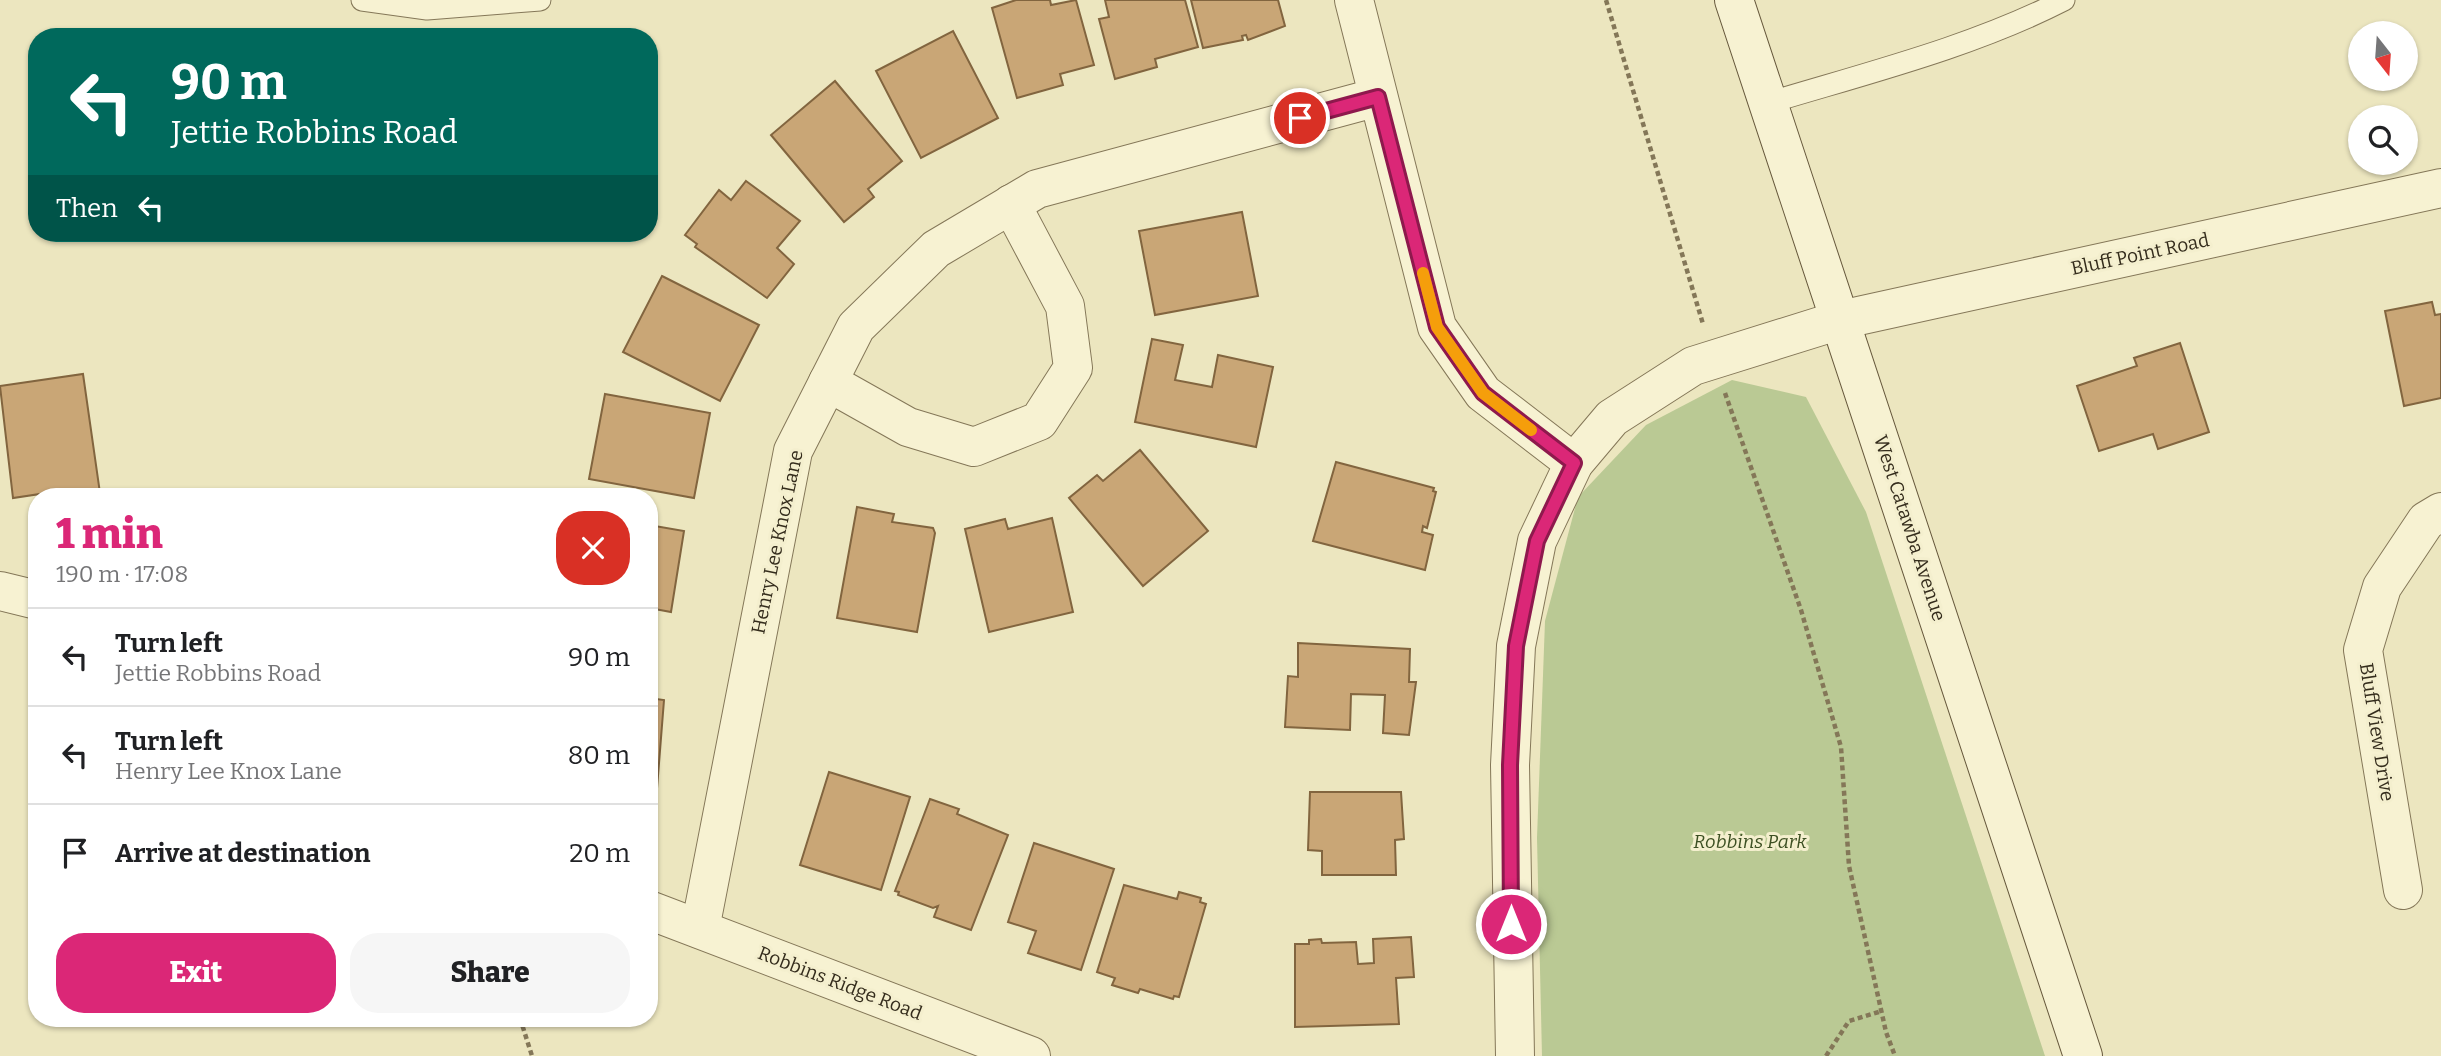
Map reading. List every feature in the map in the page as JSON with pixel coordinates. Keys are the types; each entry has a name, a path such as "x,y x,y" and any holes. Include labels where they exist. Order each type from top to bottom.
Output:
{"street":[{"path":"1354,0 1437,327 1483,393 1574,463"},
{"name":"West Catawba Avenue","path":"1734,0 2083,1056"},
{"name":"Henry Lee Knox Lane","path":"700,929 793,451 856,327 936,249 1037,189 1378,97"},
{"name":"Bluff Point Road","path":"1515,1056 1510,765 1516,646 1537,541 1574,463 1612,418 1693,366 1840,320 2441,188"},
{"path":"828,382 908,428 974,447 1039,421 1073,368 1065,306 1011,204"},
{"name":"Bluff View Drive","path":"2403,890 2363,650 2382,587 2426,521 2441,512"},
{"path":"0,592 28,598"},
{"name":"Robbins Ridge Road","path":"658,913 1031,1056"}],"lane":[{"path":"362,0 427,9 540,0"},
{"path":"1768,103 1914,59 2037,14 2064,0"}],"path":[{"path":"1606,0 1714,359 1801,610 1842,747 1849,866 1895,1056"},
{"path":"1826,1056 1849,1021 1882,1011"},
{"path":"523,1027 533,1056"}],"green space":[{"name":"Robbins Park","path":"1732,380 1806,397 1866,512 2045,1056 1542,1056 1537,838 1545,621 1578,497 1646,425"}],"building":[{"path":"1016,0 1050,0 1051,5 1076,0 1094,65 1060,74 1063,85 1017,98 992,8"},
{"path":"1105,0 1185,0 1198,47 1155,59 1157,67 1115,79 1099,19 1109,17"},
{"path":"1191,0 1278,0 1285,26 1248,40 1246,35 1242,36 1243,40 1203,48"},
{"path":"953,31 998,118 921,158 876,71"},
{"path":"835,81 902,161 868,189 874,197 844,222 771,135"},
{"path":"746,181 800,221 777,248 794,264 767,298 695,247 697,244 685,235 719,190 731,200"},
{"path":"1242,212 1258,296 1155,315 1139,231"},
{"path":"662,276 759,325 720,401 623,352"},
{"path":"2432,302 2435,315 2441,314 2441,398 2404,406 2385,311"},
{"path":"1152,339 1183,345 1175,380 1212,387 1218,355 1273,367 1256,447 1135,422"},
{"path":"2180,343 2209,432 2158,449 2153,434 2099,451 2077,386 2137,366 2134,358"},
{"path":"83,374 99,488 28,488 28,496 13,498 0,386"},
{"path":"605,394 710,413 694,498 658,491 658,488 639,488 589,479"},
{"path":"1140,450 1208,531 1143,586 1069,498 1097,475 1103,481"},
{"path":"1336,462 1434,488 1433,491 1436,492 1427,528 1423,526 1422,532 1433,535 1425,570 1313,541"},
{"path":"857,507 894,514 892,522 933,528 935,533 917,632 837,618"},
{"path":"1052,518 1073,612 989,632 965,529 1005,519 1008,529"},
{"path":"658,527 684,531 671,612 658,610"},
{"path":"1298,643 1410,649 1409,682 1416,682 1409,735 1383,733 1385,695 1351,694 1350,730 1285,727 1288,676 1298,677"},
{"path":"658,699 664,700 658,776"},
{"path":"829,772 910,797 881,890 800,865"},
{"path":"1310,792 1401,792 1404,839 1395,840 1396,875 1322,875 1322,851 1308,850"},
{"path":"930,799 959,809 957,814 1008,835 971,930 934,917 938,906 933,908 898,895 899,892 895,891"},
{"path":"1034,843 1114,869 1081,970 1028,953 1036,931 1008,922"},
{"path":"1124,885 1177,899 1179,892 1201,898 1200,902 1206,904 1179,997 1174,996 1173,999 1140,989 1138,993 1112,985 1115,978 1097,972"},
{"path":"1411,937 1414,977 1396,978 1399,1024 1295,1027 1295,944 1309,944 1309,940 1321,939 1322,943 1356,942 1358,964 1374,963 1373,939"}],"slow traffic":[{"path":"1423,273 1437,327 1483,393 1531,430"}],"route":[{"path":"1300,118 1378,97 1437,327 1483,393 1574,463 1537,541 1516,646 1510,765 1511,924"}]}
